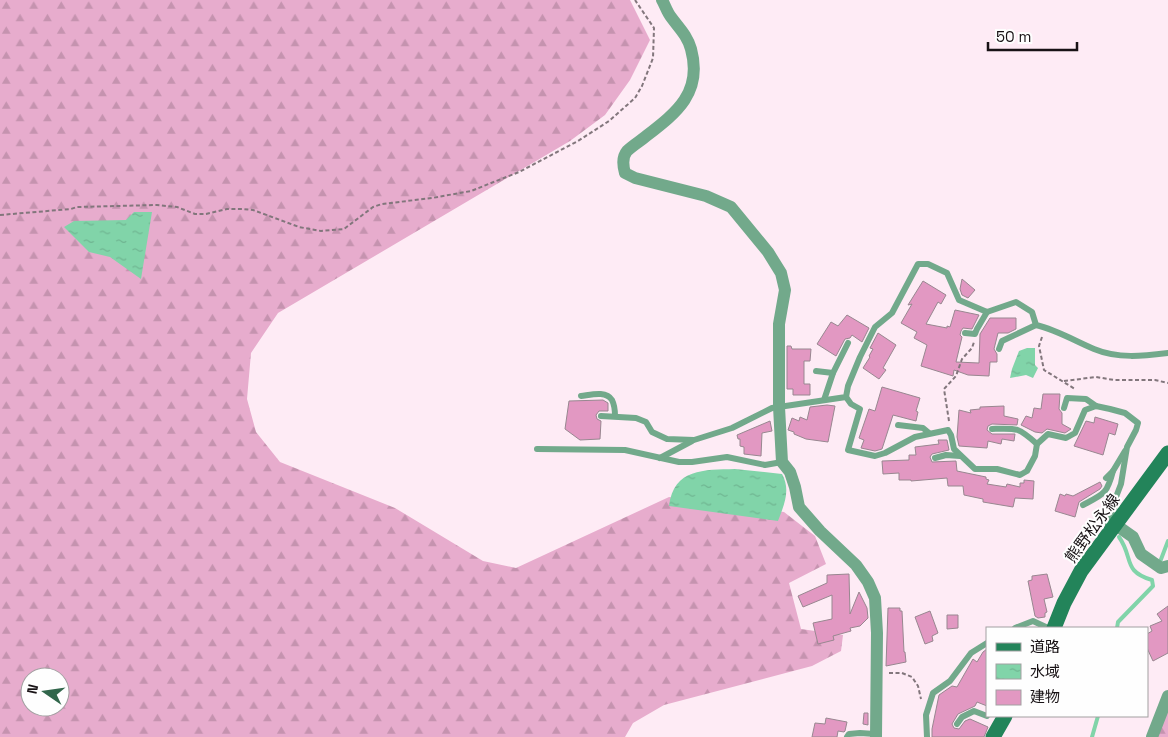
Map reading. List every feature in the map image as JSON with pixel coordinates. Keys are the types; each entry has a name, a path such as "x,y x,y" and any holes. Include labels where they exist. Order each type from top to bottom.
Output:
{"main road":[{"name":"熊野松永線","path":"1054,627 1081,571 1168,453"},
{"path":"993,737 995,717"}],"street":[{"path":"662,0 670,16 679,25 687,38 695,72 688,94 674,115 626,152 623,162 624,173 635,178 706,196 731,207 768,252 781,273 785,290 779,324 778,407 782,462 790,472 796,487 799,507 820,531 856,566 868,582 875,598 877,633 876,736"},
{"path":"1112,530 1134,537 1141,554 1161,568 1168,566"},
{"path":"1152,737 1168,696"}],"lane":[{"path":"846,397 848,386 860,357 875,327 892,313 918,264 928,264 946,273 959,300 987,312"},
{"path":"965,333 975,334 987,312 1016,302 1032,312 1036,325"},
{"path":"999,349 1002,341 1036,325 1049,328 1096,350 1132,357 1168,353"},
{"path":"824,400 833,373 848,343"},
{"path":"816,371 833,373"},
{"path":"581,396 602,394 607,396 612,400 616,416"},
{"path":"660,458 694,440 732,428 772,408 846,397"},
{"path":"846,397 860,409 848,450 875,456 885,454 915,437 948,430 954,449 975,469 997,469 1020,475 1027,471 1035,456 1037,444 1048,434 1066,438 1075,433 1085,410 1096,406"},
{"path":"1064,408 1068,398 1086,399 1096,406 1125,413 1138,423 1127,448 1113,471 1106,478"},
{"path":"602,416 636,418 646,422 652,432 667,439 694,440"},
{"path":"898,425 923,428 929,433"},
{"path":"992,429 1016,428 1024,432 1037,444"},
{"path":"1112,530 1108,520 1114,508 1121,484 1127,448"},
{"path":"537,449 625,450 660,458 692,462 727,457 765,465 782,462"},
{"path":"935,458 946,455 960,456"},
{"path":"1083,505 1102,495 1109,488 1113,471"},
{"path":"1018,627 1033,622 1046,627"},
{"path":"927,737 926,715 933,693 950,682 971,654 986,644"},
{"path":"958,724 962,717 974,710 986,714"},
{"path":"847,737 849,734 860,732 876,736"}],"path":[{"path":"0,215 77,207 157,205 178,207 194,214 206,214 227,209 243,209 253,210 299,227 321,231 344,229 373,207 382,204 471,192 519,172 578,141 609,121 635,98 653,58 654,28 635,0"},
{"path":"1049,328 1045,330 1039,346 1044,370 1086,399"},
{"path":"951,435 944,389 956,376 962,359 972,348 975,334"},
{"path":"1064,382 1096,377 1114,380 1155,380 1168,383"},
{"path":"876,675 902,673 912,677 918,686 926,715"}],"green space":[{"path":"0,0 630,0 650,40 630,80 605,115 570,141 278,313 251,353 247,399 256,432 280,462 395,508 483,561 516,568 669,497 784,512 815,536 826,564 789,583 801,629 843,635 841,651 812,666 664,705 633,723 625,737 0,737"},
{"path":"1168,707 1168,737 1157,737"}],"water":[{"path":"134,212 152,212 141,279 110,257 89,252 64,227 74,221 126,220"},
{"path":"1035,348 1035,365 1038,368 1033,378 1026,375 1010,378 1019,351"},
{"path":"735,469 782,474 785,480 786,492 778,521 669,506 677,484 684,478 702,471"}],"building":[{"path":"962,279 975,290 968,298 962,295 960,289"},
{"path":"923,281 946,295 941,304 938,302 926,324 950,327 955,310 979,315 972,329 963,328 961,331 960,335 962,337 956,362 979,363 980,334 990,318 1016,318 1016,329 1008,333 998,333 994,349 997,354 997,362 990,362 989,376 968,375 954,370 953,376 921,366 927,345 914,338 917,332 901,323 912,304 908,305"},
{"path":"847,315 869,328 862,342 852,335 850,338 845,339 836,356 817,344 831,322 838,326"},
{"path":"878,333 896,345 883,368 886,370 879,379 863,368 870,357 873,349 870,348"},
{"path":"787,346 791,346 792,349 811,349 810,361 804,361 804,384 810,384 810,395 793,395 793,389 787,389"},
{"path":"882,387 920,398 916,411 918,412 916,421 893,415 882,449 875,451 861,448 864,440 859,438 869,409 875,411"},
{"path":"1043,394 1060,394 1059,409 1062,413 1062,424 1071,429 1065,433 1047,429 1042,433 1035,432 1021,425 1026,416 1032,418 1034,408 1041,409"},
{"path":"603,400 608,403 608,411 599,411 596,415 597,419 601,421 600,439 580,440 565,429 569,401"},
{"path":"835,406 828,442 806,439 788,430 792,418 799,421 800,417 807,420 810,407"},
{"path":"1004,406 1004,416 1018,419 1017,425 992,424 988,426 987,430 992,434 1015,434 1014,441 1002,439 1001,444 988,441 987,448 959,446 957,437 959,410 971,413 970,410 980,409 980,407"},
{"path":"1095,417 1118,424 1115,435 1109,433 1103,455 1074,446 1086,421 1094,423"},
{"path":"770,421 772,431 762,433 761,456 744,454 744,447 740,446 740,439 738,439 737,435"},
{"path":"938,440 947,440 949,450 932,454 930,457 932,462 956,461 957,471 986,477 989,480 987,484 1006,487 1007,484 1020,487 1020,483 1024,483 1024,480 1034,481 1033,499 1015,498 1013,507 983,502 983,499 964,495 963,486 948,486 947,478 911,481 899,480 899,473 883,474 882,461 909,460 909,455 916,455 915,447 939,444"},
{"path":"1100,482 1102,486 1100,489 1079,502 1075,517 1055,511 1060,494 1073,496"},
{"path":"849,574 850,614 859,592 867,608 868,618 860,626 850,628 851,631 833,636 834,640 818,644 813,623 832,619 832,595 803,607 798,596 827,583 827,575"},
{"path":"1047,574 1053,597 1044,599 1047,612 1045,617 1038,618 1035,616 1028,581 1032,580 1032,576"},
{"path":"1168,606 1168,653 1153,661 1148,650 1148,633 1152,631 1150,626 1162,621 1157,614"},
{"path":"888,608 900,608 900,611 902,611 906,662 886,666"},
{"path":"930,611 938,633 932,636 933,641 925,644 915,617"},
{"path":"947,615 958,615 958,628 947,629"},
{"path":"986,650 986,706 977,702 975,706 958,714 952,724 954,728 959,729 965,721 970,719 988,727 984,737 932,737 939,695 952,686 957,687 973,659 977,662"},
{"path":"864,713 868,713 868,725 863,724"},
{"path":"826,718 847,722 845,731 838,731 837,737 812,737 815,723 825,724"}],"waterway":[{"path":"1117,627 1118,622 1153,586 1152,580 1132,568 1119,537"},
{"path":"1160,562 1168,541"},
{"path":"1092,737 1098,717"}]}
